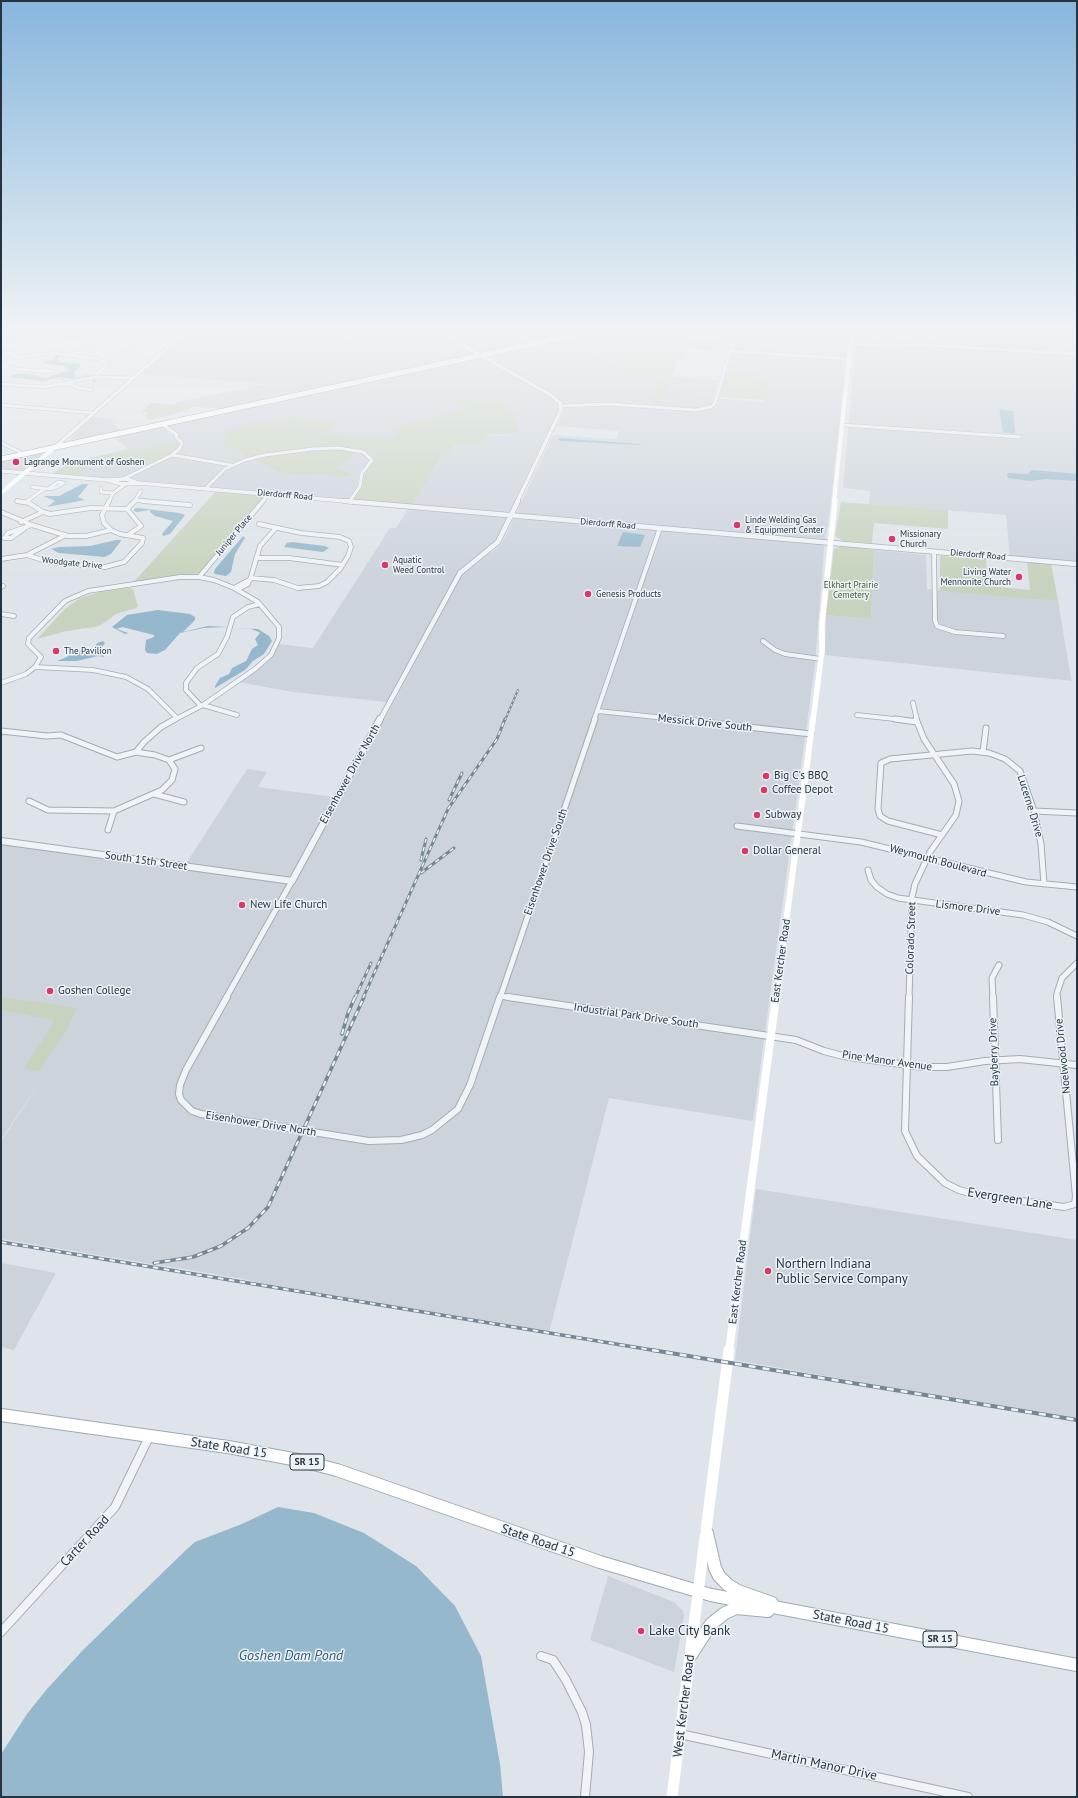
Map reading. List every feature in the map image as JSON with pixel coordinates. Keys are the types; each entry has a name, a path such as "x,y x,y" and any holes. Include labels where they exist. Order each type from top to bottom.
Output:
{"main road":[{"path":"1,459 213,413"},
{"name":"East Kercher Road","path":"699,1592 747,1213 812,734 821,659 830,543 844,413"},
{"path":"64,439 81,442"},
{"path":"1,493 54,448"},
{"path":"26,453 39,453 43,457"},
{"name":"State Road 15","path":"1,1415 268,1454 337,1470 571,1553 699,1592 1077,1665"},
{"path":"707,1532 715,1568 719,1576 728,1585 738,1591 803,1613"},
{"name":"West Kercher Road","path":"672,1797 699,1592"},
{"path":"691,1655 711,1624 717,1618 736,1608 803,1613"}],"street":[{"path":"54,448 94,413"},
{"name":"Eisenhower Drive North","path":"378,1142 201,1114 192,1111 181,1100 179,1094 180,1085 186,1070 292,881 460,573 495,546 512,515 561,413"},
{"path":"117,489 118,480 134,474 172,454 182,446 181,441 162,427 162,424"},
{"path":"843,424 1020,437"},
{"path":"1,443 26,453"},
{"path":"206,488 218,475 231,465 259,456 319,448 339,448 363,452 372,460 362,473 360,486 350,501"},
{"path":"172,454 195,460 231,465"},
{"name":"Dierdorff Road","path":"3,471 107,480 122,479 128,482"},
{"path":"2,514 21,522 66,535 86,536 111,530 102,519 104,508 113,493 128,482 134,474"},
{"name":"Dierdorff Road","path":"107,480 118,483 128,482 206,488 1077,564"},
{"path":"32,487 48,489"},
{"path":"101,488 101,492 113,493"},
{"path":"26,502 44,489"},
{"path":"128,509 141,491"},
{"name":"Juniper Place","path":"199,577 269,494"},
{"path":"135,500 190,505"},
{"path":"17,501 26,502 43,512 50,514 104,508 128,509"},
{"path":"128,509 141,526 128,536"},
{"path":"21,522 43,512"},
{"path":"250,579 270,580 298,588 319,586 327,582 343,565 351,547 348,540 340,537 308,534 259,524"},
{"path":"24,529 8,533 4,538 11,538 32,525"},
{"path":"234,588 240,588 248,584 263,541 276,528"},
{"name":"Eisenhower Drive South","path":"378,1142 401,1140 422,1135 442,1123 458,1109 470,1085 660,528"},
{"name":"Woodgate Drive","path":"27,556 50,562 112,566 120,564 128,559 144,540 140,537 128,536 111,530"},
{"path":"1,559 27,556 66,535"},
{"path":"934,552 935,620 937,626 955,632 1003,636"},
{"path":"256,558 289,558 343,565"},
{"path":"1,683 26,674 35,667 41,657 29,646 28,640 61,605 71,598 88,591 180,577 199,577 214,580 234,588 260,604 279,627 280,638 276,647 262,664 203,705 177,718 156,732 136,752"},
{"path":"237,715 203,705 188,693 185,688 186,683 197,668 218,654 226,641 233,616 245,609 260,604"},
{"path":"1,614 14,616"},
{"path":"763,641 775,650 785,654 821,659"},
{"path":"35,667 86,669 122,676 148,689 177,718"},
{"name":"Colorado Street","path":"913,703 917,722 924,739 933,755 954,784 959,801 956,815 927,859 915,884 912,900 905,1131 917,1156 945,1183"},
{"name":"Messick Drive South","path":"598,711 812,734"},
{"path":"857,715 917,722"},
{"path":"983,752 986,728"},
{"path":"1,731 47,736 61,735 117,757 136,752 155,755 169,760 175,769 174,777 166,787 154,794 114,811 48,810 29,801"},
{"path":"169,760 201,748"},
{"name":"Lucerne Drive","path":"933,755 962,752 983,752 1005,759 1018,768 1034,811 1041,844 1044,884"},
{"path":"933,755 893,758 882,762 880,766 878,811 880,816 886,820 942,835"},
{"path":"154,794 184,802"},
{"path":"108,830 114,811"},
{"path":"1034,811 1077,813"},
{"name":"Weymouth Boulevard","path":"737,826 869,844 988,874 1044,884 1077,887"},
{"name":"South 15th Street","path":"1,841 292,881"},
{"name":"Lismore Drive","path":"868,870 871,880 882,891 898,898 1023,915 1048,922 1077,936"},
{"name":"Noelwood Drive","path":"1075,1204 1076,1196 1057,992 1062,978 1077,963"},
{"name":"Bayberry Drive","path":"998,1140 992,978 999,965"},
{"name":"Industrial Park Drive South","path":"500,996 772,1036"},
{"name":"Pine Manor Avenue","path":"772,1036 796,1040 824,1052 843,1056 929,1068 947,1067 994,1060 1029,1059 1077,1065"},
{"name":"Evergreen Lane","path":"945,1183 959,1190 973,1194 1064,1207 1075,1204"},
{"name":"Carter Road","path":"1,1632 115,1507 149,1436"},
{"path":"541,1656 553,1660 566,1680 582,1712 586,1725 589,1752 585,1797"},
{"name":"Martin Manor Drive","path":"680,1734 968,1797"}],"shaded area":[{"path":"224,413 447,413 401,424 392,439 379,438 366,455 369,459 369,463 359,474 357,488 346,500 53,474 65,464 128,449 114,437"},
{"path":"515,413 558,413 498,542 464,569 387,702 293,692 238,682 264,665 273,655 279,644 313,648 390,528 396,528 442,455 447,456 455,442 479,445 485,435 503,436 520,431 515,421"},
{"path":"564,413 841,413 824,549 815,664 753,1121 609,1098 549,1333 290,1290 244,1279 1,1239 1,1142 45,1074 1,1140 1,842 178,867 187,862 247,769 267,772 258,787 342,798 462,575 469,566 495,550 503,541 553,435 616,439 619,431 557,426"},
{"path":"850,413 1077,413 1077,563 1010,557 1006,515 869,504 870,491 843,488"},
{"path":"93,417 114,419 111,422 120,430 76,440 70,439"},
{"path":"42,452 44,454 25,471 1,470 1,460"},
{"path":"874,550 926,555 927,589 1058,601 1072,681 825,655 826,615 871,619"},
{"path":"756,1189 1077,1240 1077,1420 735,1360"},
{"path":"1,1263 56,1273 14,1350 1,1347"},
{"path":"608,1576 674,1602 683,1611 684,1616 674,1672 590,1640"}],"green space":[{"path":"147,413 177,413 149,420 145,416"},
{"path":"447,413 515,413 515,421 520,431 511,434 485,435 479,445 455,443 447,456 442,455 411,506 354,499 362,486 363,475 373,462 372,456 364,452 315,447 313,450 327,449 357,452 337,468 354,475 338,477 321,474 302,475 279,472 246,456 240,451 227,446 223,442 227,436 223,430 289,416 334,420 335,421 326,434 392,439 401,424"},
{"path":"179,443 179,446 173,453 146,467 107,457 93,463 77,476 53,474 65,464 135,448 138,450"},
{"path":"217,490 265,495 200,573 131,585"},
{"path":"841,502 948,510 948,529 874,523 872,543 843,541 835,536"},
{"name":"Elkhart Prairie Cemetery","path":"842,546 874,550 871,619 826,615 834,549"},
{"path":"940,556 986,558 988,586 1030,590 1027,561 1051,563 1058,601 940,591"},
{"path":"129,588 133,589 138,606 136,608 116,614 101,625 95,627 66,631 37,639 65,609 80,598 101,592"},
{"path":"1,997 77,1009 66,1031 38,1072 24,1068 53,1024 53,1020 1,1010"}],"water":[{"path":"1000,413 1013,413 1015,434 1003,432"},
{"path":"559,438 641,445 561,441 558,440"},
{"path":"1032,470 1077,474 1077,481 1046,479 1029,481 1008,478 1007,474 1026,474 1030,473"},
{"path":"82,484 88,485 78,497 85,500 47,507 55,501 43,496 59,496"},
{"path":"138,508 185,515 170,534 163,536 162,534 173,521 155,516 150,512 150,510 134,511 134,509"},
{"path":"623,532 645,535 640,547 617,546"},
{"path":"243,536 245,538 235,554 231,572 226,576 215,574 215,569"},
{"path":"116,540 121,541 111,554 105,557 59,553 51,549 59,547 90,546"},
{"path":"292,542 325,546 329,548 323,552 284,547 287,543"},
{"path":"158,610 190,614 195,617 195,620 183,632 208,626 227,627 204,628 180,633 165,650 157,654 147,653 145,650 146,640 154,637 154,635 122,627 117,629 128,633 125,634 112,627 127,615"},
{"path":"233,628 258,629 269,636 272,641 264,654 253,661 245,670 215,688 220,678 229,674 232,668 246,661 252,649 258,645 255,639 260,633 259,632 251,629"},
{"path":"103,641 105,643 99,651 102,652 104,657 98,656 77,661 57,661 67,657 73,651 94,649 97,643"},
{"name":"Goshen Dam Pond","path":"278,1507 314,1513 364,1533 416,1566 455,1606 481,1656 500,1764 503,1797 1,1797 1,1754 27,1714 47,1689 83,1650 195,1542 242,1524"}],"railway":[{"path":"505,720 518,690"},
{"path":"363,998 448,809 497,739 505,719"},
{"path":"449,800 462,773"},
{"path":"421,860 426,839"},
{"path":"421,873 454,848"},
{"path":"355,998 371,963"},
{"path":"342,1034 348,1013 355,997"},
{"path":"154,1263 193,1257 221,1246 248,1228 268,1207 364,997"},
{"path":"1,1242 658,1351"},
{"path":"652,1350 1077,1420"}],"place":[{"name":"Lagrange Monument of Goshen","path":"16,462"},
{"name":"Linde Welding Gas & Equipment Center","path":"737,525"},
{"name":"Missionary Church","path":"892,539"},
{"name":"Aquatic Weed Control","path":"385,565"},
{"name":"Living Water Mennonite Church","path":"1019,577"},
{"name":"Genesis Products","path":"588,594"},
{"name":"The Pavilion","path":"56,651"},
{"name":"Big C's BBQ","path":"766,776"},
{"name":"Coffee Depot","path":"764,790"},
{"name":"Subway","path":"757,815"},
{"name":"Dollar General","path":"745,851"},
{"name":"New Life Church","path":"242,905"},
{"name":"Goshen College","path":"50,991"},
{"name":"Northern Indiana Public Service Company","path":"768,1271"},
{"name":"Lake City Bank","path":"641,1631"}]}
